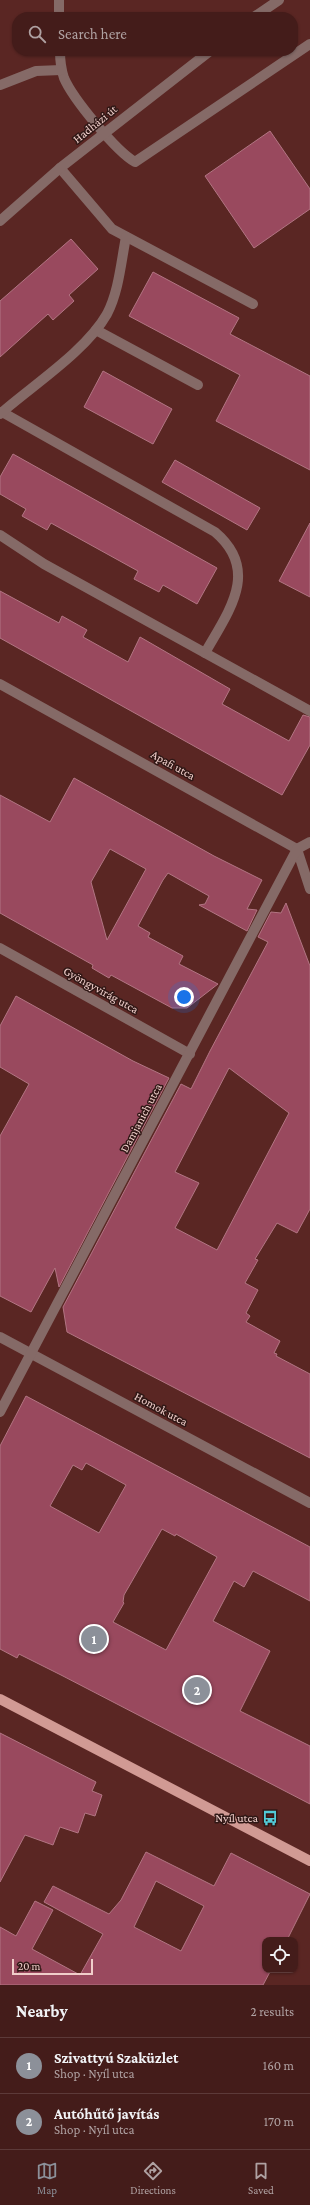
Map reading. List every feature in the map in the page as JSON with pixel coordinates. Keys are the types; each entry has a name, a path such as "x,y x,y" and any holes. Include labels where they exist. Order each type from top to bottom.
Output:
{"main road":[{"path":"0,1699 310,1861"}],"street":[{"path":"59,0 59,12"},
{"path":"261,12 279,0"},
{"path":"298,52 310,44"},
{"path":"60,56 61,70 70,89 104,133 128,158 135,162 292,56"},
{"name":"Hadházi út","path":"0,221 60,168 204,56"},
{"path":"0,85 36,71 61,70"},
{"path":"60,168 108,225 126,237 253,304"},
{"path":"126,237 112,302 96,330 78,348 1,413 215,532 227,544 236,560 238,586 232,604 205,653"},
{"path":"96,330 198,385"},
{"path":"0,535 44,564 310,711"},
{"name":"Apafi utca","path":"0,684 297,848"},
{"path":"310,842 297,848 310,889"},
{"name":"Damjanich utca","path":"0,1412 190,1054 297,848"},
{"name":"Gyöngyvirág utca","path":"0,948 190,1054"},
{"name":"Homok utca","path":"0,1337 310,1502"}],"building":[{"path":"270,131 310,189 310,209 254,248 205,176"},
{"path":"71,239 98,269 69,295 74,301 53,320 48,314 0,357 0,301"},
{"path":"153,272 239,318 230,334 310,376 310,470 216,421 240,375 129,316"},
{"path":"103,371 172,409 153,444 84,407"},
{"path":"13,454 217,568 197,604 163,585 159,592 134,579 138,571 51,523 47,530 22,516 26,509 0,494 0,477"},
{"path":"175,460 260,508 247,530 162,482"},
{"path":"310,523 310,597 279,581"},
{"path":"0,591 59,623 62,616 87,630 83,637 128,662 140,637 230,689 222,704 289,741 303,715 310,717 310,745 282,795 0,638"},
{"path":"74,778 214,856 262,880 247,909 257,910 247,931 199,905 205,904 209,896 168,873 138,926 150,933 148,937 183,956 179,964 218,984 187,1008 172,1008 111,975 109,978 92,968 93,965 0,913 0,795 50,822","holes":["110,849 146,869 107,940 91,882"]},
{"path":"286,903 310,966 310,1209 297,1233 277,1223 255,1259 258,1260 245,1283 258,1290 246,1313 250,1316 246,1322 280,1341 274,1353 277,1354 276,1356 310,1374 310,1458 67,1332 63,1307 181,1084 191,1089 268,942 258,937 271,912 281,913","holes":["229,1068 289,1113 217,1250 175,1228 199,1183 175,1172"]},
{"path":"16,996 133,1061 169,1078 59,1287 55,1268 31,1312 0,1296 0,1136 29,1084 0,1067 0,1026"},
{"path":"26,1396 310,1547 310,1601 253,1571 244,1587 234,1581 213,1621 270,1651 240,1711 310,1746 310,1804 19,1654 17,1658 0,1649 0,1446","holes":["86,1463 126,1485 99,1533 50,1506 73,1465 82,1470","162,1529 175,1536 176,1534 217,1557 166,1650 113,1622 124,1603 124,1595"]},
{"path":"0,1733 96,1782 92,1791 102,1795 95,1816 85,1813 78,1833 60,1827 53,1845 25,1835 0,1882"},
{"path":"146,1852 214,1886 231,1853 310,1894 288,1937 262,1937 262,1973 269,1973 263,1985 0,1985 0,1927 16,1936 35,1901 53,1910 32,1949 80,1975 103,1934 44,1902 53,1886 109,1914 121,1900","holes":["156,1881 204,1906 181,1951 134,1927"]}],"place":[{"name":"Szivattyú Szaküzlet","path":"94,1639"},
{"name":"Autóhűtő javítás","path":"197,1690"},
{"name":"Nyíl utca","path":"270,1818"}]}
